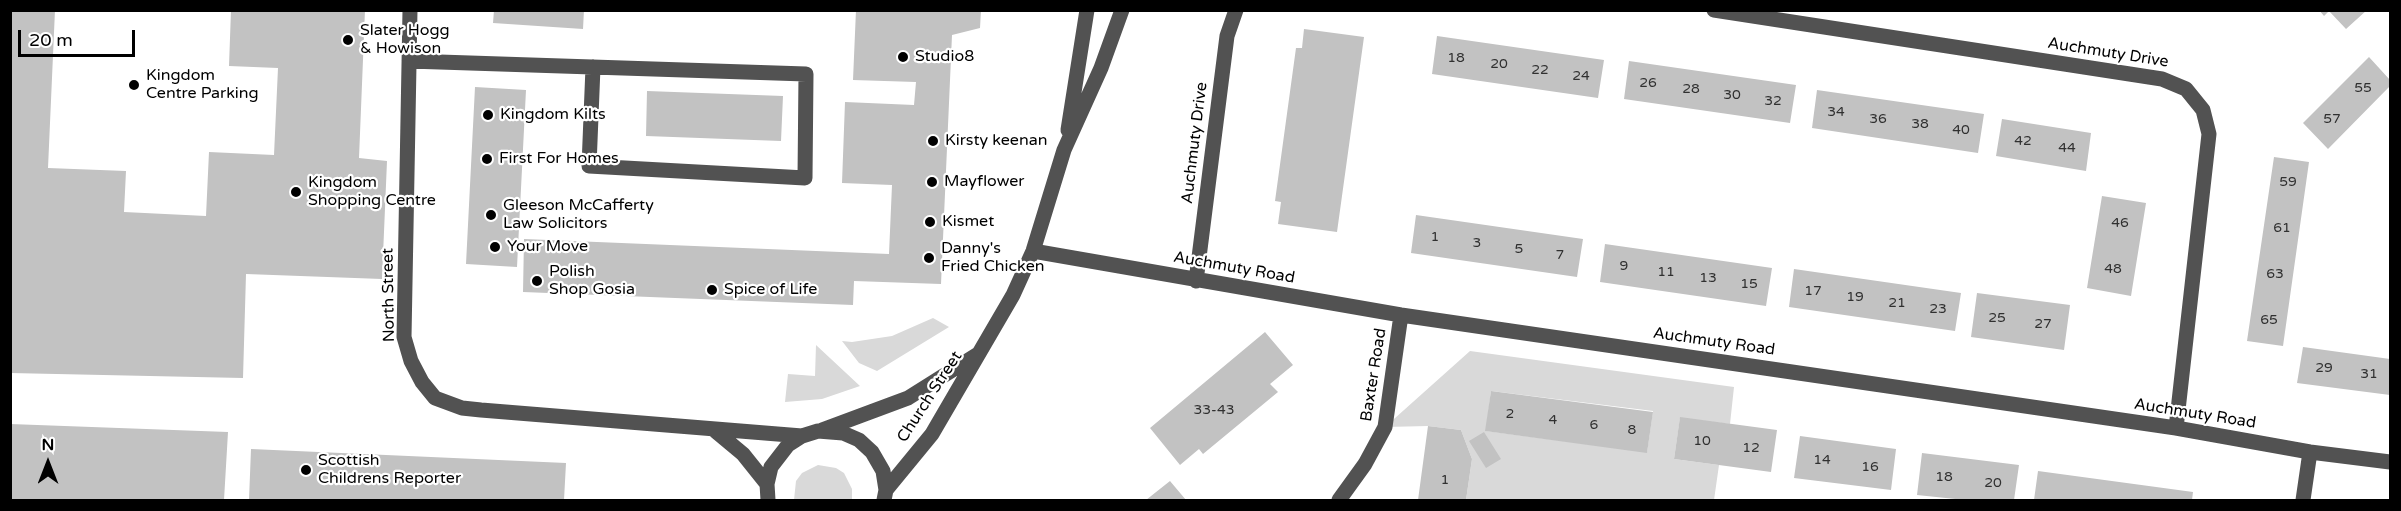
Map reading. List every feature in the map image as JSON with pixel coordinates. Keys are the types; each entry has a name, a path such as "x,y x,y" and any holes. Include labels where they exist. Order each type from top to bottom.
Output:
{"street":[{"name":"North Street","path":"410,10 404,337 411,361 422,382 435,398 462,408 802,436"},
{"name":"Church Street","path":"1064,150 1087,10"},
{"name":"Church Street","path":"885,495 932,434 1013,295 1033,251 1064,150 1101,68 1122,10"},
{"name":"Auchmuty Drive","path":"1196,281 1227,36 1236,10"},
{"name":"Auchmuty Drive","path":"1714,10 2162,79 2186,89 2204,110 2209,134 2176,428"},
{"path":"409,61 593,67 806,74 805,178 589,166 593,67"},
{"name":"Auchmuty Road","path":"1033,251 1401,315 2176,428 2310,452 2391,462"},
{"name":"Baxter Road","path":"1339,501 1365,464 1385,427 1401,315"},
{"name":"Church Street","path":"802,436 908,398 981,352"},
{"path":"713,429 743,454 767,496"},
{"path":"818,431 843,433 859,440 872,452 879,465 885,495"},
{"path":"767,496 771,467 788,445 802,436"},
{"path":"2303,501 2310,452"}],"shaded area":[{"path":"933,318 949,327 877,371 859,363 842,341 852,342 892,336"},
{"path":"816,345 860,386 822,399 785,402 788,374 815,376"},
{"path":"1470,351 1734,387 1730,424 1680,418 1674,459 1719,465 1714,500 1466,500 1472,459 1461,430 1428,426 1385,427","holes":["1491,391 1653,411 1647,452 1486,431"]},
{"path":"818,465 836,468 844,473 852,489 852,500 794,500 796,481 802,473"}],"building":[{"name":"Kingdom Shopping Centre","path":"10,10 55,10 48,168 126,171 124,212 206,216 209,152 274,155 278,68 229,66 231,10 365,10 359,158 387,161 382,279 246,274 243,378 10,373"},
{"path":"494,10 584,10 583,29 493,23"},
{"path":"856,10 981,10 980,28 952,35 941,284 854,281 853,305 523,292 524,239 889,254 892,185 842,183 845,102 914,105 916,82 853,80"},
{"path":"2319,10 2367,10 2346,29 2329,11 2324,16"},
{"path":"1304,29 1364,37 1337,232 1278,224 1281,202 1275,201 1296,48 1302,48"},
{"path":"1437,36 1604,60 1598,98 1432,74"},
{"path":"2369,57 2390,80 2390,86 2328,149 2303,123"},
{"path":"1629,61 1796,85 1790,123 1624,99"},
{"path":"475,87 526,90 517,267 466,264"},
{"path":"1817,90 1984,114 1978,153 1812,128"},
{"path":"647,91 783,96 781,141 646,136"},
{"path":"2002,119 2091,133 2086,171 1996,156"},
{"path":"2274,157 2309,162 2283,346 2247,341"},
{"path":"2102,196 2146,203 2131,296 2087,288"},
{"path":"1416,215 1583,239 1577,277 1411,253"},
{"path":"1605,244 1772,268 1766,306 1600,282"},
{"path":"1794,269 1961,293 1955,331 1789,307"},
{"path":"1977,293 2070,305 2064,350 1971,337"},
{"path":"1265,332 1293,365 1270,384 1278,392 1203,454 1199,449 1180,465 1150,428"},
{"path":"2303,347 2390,359 2390,395 2297,383"},
{"path":"1491,391 1653,412 1647,453 1485,431"},
{"path":"1680,417 1777,430 1771,472 1674,459"},
{"path":"10,424 228,432 224,500 10,500"},
{"path":"1428,426 1461,430 1472,459 1466,500 1418,500"},
{"path":"1484,432 1501,459 1486,468 1469,441"},
{"path":"1800,436 1896,449 1891,490 1794,478"},
{"path":"251,449 566,463 564,500 249,500"},
{"path":"1922,453 2019,465 2014,500 1965,500 1917,495"},
{"path":"2038,471 2193,492 2192,500 2034,500"},
{"path":"1170,481 1186,500 1146,500"}],"place":[{"name":"Slater Hogg & Howison","path":"348,40"},
{"name":"Studio8","path":"903,57"},
{"name":"Kingdom Centre Parking","path":"134,85"},
{"name":"Kingdom Kilts","path":"488,115"},
{"name":"Kirsty keenan","path":"933,141"},
{"name":"First For Homes","path":"487,159"},
{"name":"Mayflower","path":"932,182"},
{"name":"Kingdom Shopping Centre","path":"296,192"},
{"name":"Gleeson McCafferty Law Solicitors","path":"491,215"},
{"name":"Kismet","path":"930,222"},
{"name":"Your Move","path":"495,247"},
{"name":"Danny's Fried Chicken","path":"929,258"},
{"name":"Polish Shop Gosia","path":"537,281"},
{"name":"Spice of Life","path":"712,290"},
{"name":"Scottish Childrens Reporter","path":"306,470"}]}
